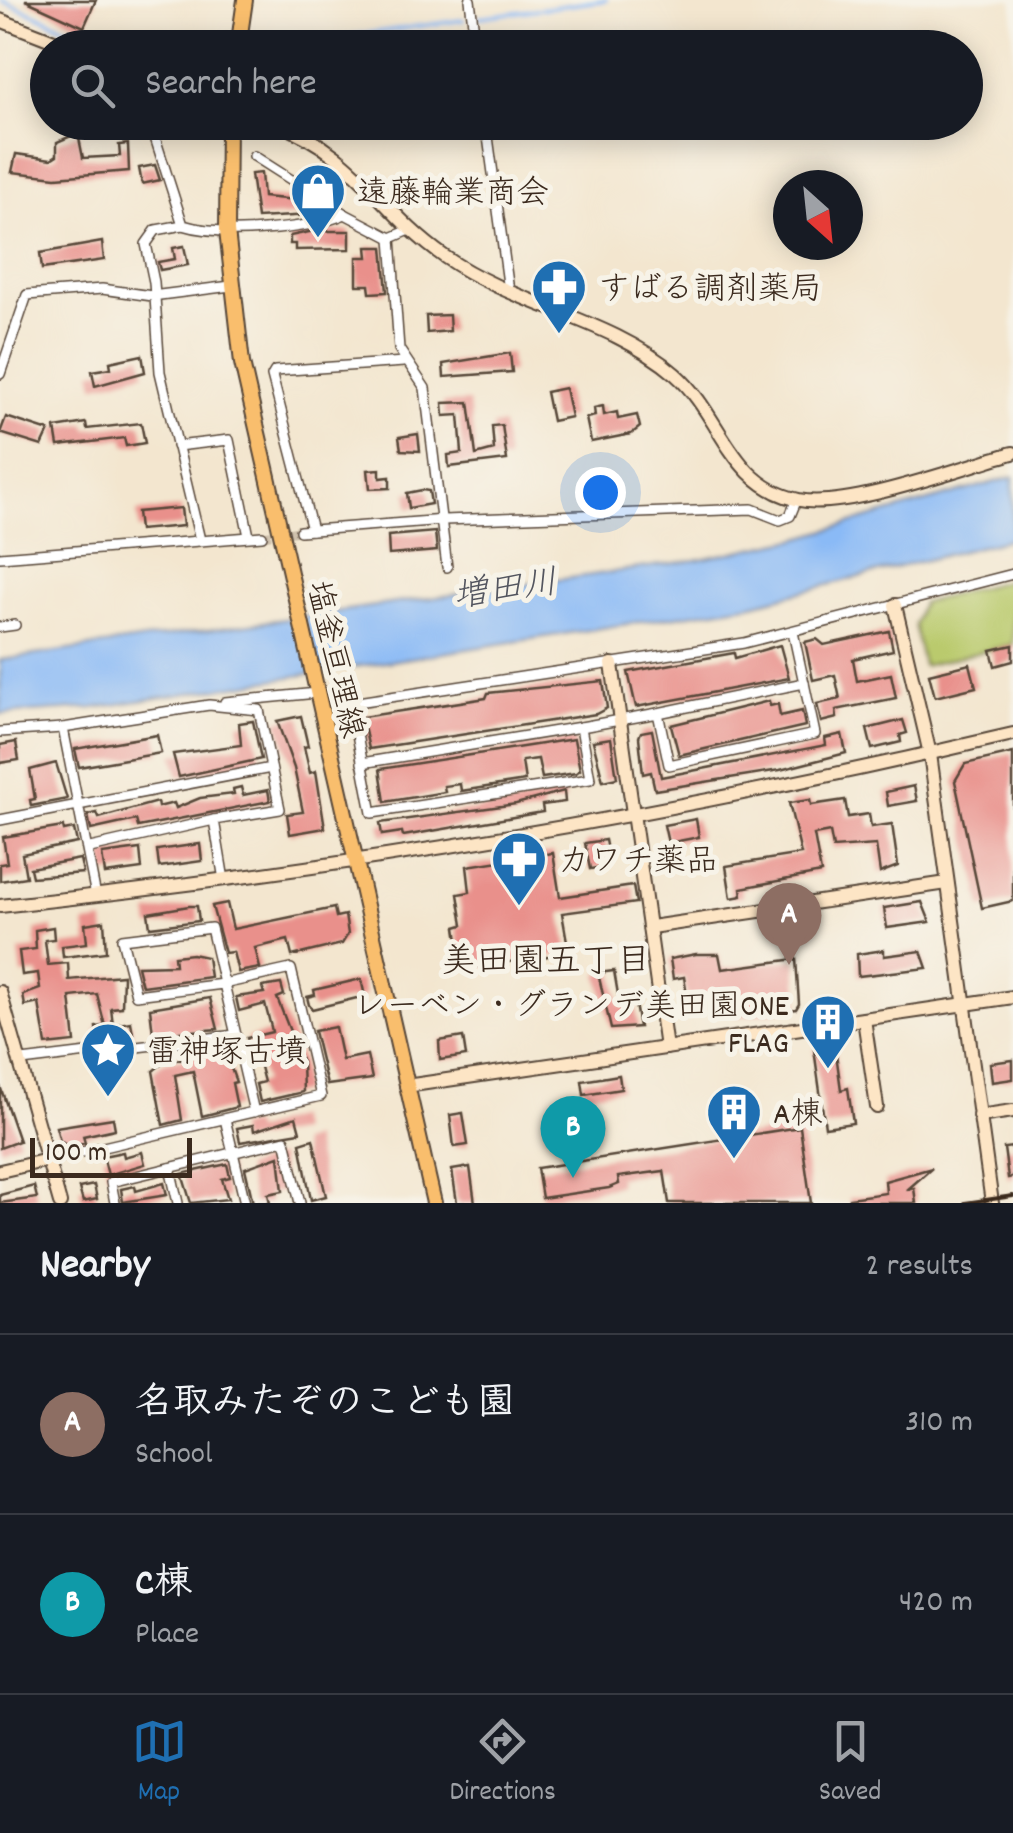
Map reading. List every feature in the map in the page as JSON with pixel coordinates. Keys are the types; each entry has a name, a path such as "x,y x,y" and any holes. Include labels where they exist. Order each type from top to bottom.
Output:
{"main road":[{"path":"241,30 245,0"},
{"name":"塩釜亘理線","path":"228,140 231,286 242,363 434,1203"}],"street":[{"path":"470,0 474,30"},
{"path":"0,20 30,32"},
{"path":"156,140 183,225"},
{"path":"309,140 339,155 412,229 449,260 656,360 688,387 749,476 797,499 846,498 1013,453"},
{"path":"488,140 509,291"},
{"path":"254,156 344,214 391,238"},
{"path":"200,540 160,372 148,236 183,225 228,231 328,221 344,214"},
{"path":"391,238 412,229"},
{"path":"391,238 396,324 404,362 425,388 447,568"},
{"path":"0,374 27,295 102,288 152,296 231,286"},
{"path":"312,530 272,376 275,372 404,362"},
{"path":"176,446 230,440 250,536"},
{"path":"300,532 444,520 752,509 780,520 790,516 797,499"},
{"path":"0,557 262,536"},
{"path":"581,727 590,779 372,813 351,703 792,632 1013,574"},
{"path":"896,605 930,754 992,1203"},
{"path":"0,627 16,625"},
{"path":"658,712 669,765 816,734 792,632"},
{"path":"612,664 652,926 666,1048"},
{"path":"362,762 581,727 804,683"},
{"path":"0,732 63,728 317,691"},
{"path":"90,848 280,809 259,710 209,705"},
{"path":"63,728 90,848 96,896"},
{"path":"0,906 224,880 634,814 1013,734"},
{"path":"0,820 272,768"},
{"path":"214,820 224,880"},
{"path":"652,926 947,883"},
{"path":"0,1172 48,1160 225,1119 321,1096 292,969 224,984 136,995 122,938 211,928 224,984 254,1112"},
{"path":"0,992 60,1203"},
{"path":"406,1086 1013,997"},
{"path":"864,1020 877,1108"},
{"path":"22,1062 236,1035"},
{"path":"979,1116 1013,1111"},
{"path":"225,1119 244,1203"},
{"path":"116,1203 111,1182 286,1140 300,1203"},
{"path":"170,1168 178,1203"}],"green space":[{"path":"1012,579 1013,644 923,666 914,625 922,603"}],"water":[{"path":"1013,477 1013,538 753,604 94,708 0,714 0,660 696,560 796,539"}],"building":[{"path":"25,0 96,0 84,27"},
{"path":"79,140 83,158 120,156 119,145 128,144 129,171 56,177 12,172 16,154 51,159 57,155 57,142"},
{"path":"155,165 160,180 142,184 139,168"},
{"path":"261,173 263,197 309,201 311,215 257,218 251,174"},
{"path":"350,231 350,249 295,250 295,244 290,244 290,236"},
{"path":"102,242 104,260 42,269 40,253"},
{"path":"184,246 188,265 160,270 158,262 175,259 173,248"},
{"path":"367,247 383,247 387,292 370,293 369,285 357,285 357,257 368,257"},
{"path":"449,315 450,331 427,333 426,316"},
{"path":"510,353 512,372 444,377 443,364"},
{"path":"142,355 145,372 95,386 92,371 111,368 110,362"},
{"path":"565,388 571,417 552,421 546,392"},
{"path":"469,402 476,455 494,450 492,426 502,425 507,460 449,467 448,455 462,453 459,415 444,416 443,403"},
{"path":"603,406 604,415 617,412 618,419 637,415 640,427 631,434 591,442 586,418 595,416 594,408"},
{"path":"6,417 49,431 42,446 0,433"},
{"path":"86,423 87,429 141,423 145,443 126,446 124,438 58,446 55,428"},
{"path":"418,434 420,451 401,450 399,437"},
{"path":"380,469 380,478 390,477 390,488 370,489 368,470"},
{"path":"429,491 431,504 409,508 407,493"},
{"path":"181,508 183,526 139,530 137,512"},
{"path":"435,532 437,551 389,555 388,536"},
{"path":"889,631 893,650 853,659 857,681 891,674 896,698 836,710 837,718 821,722 817,704 840,699 835,675 813,680 805,642 817,639 824,645"},
{"path":"780,645 789,678 636,707 628,672 734,653 735,658"},
{"path":"1013,645 1013,661 995,666 991,650"},
{"path":"970,664 976,687 935,697 929,674"},
{"path":"603,681 607,708 596,714 369,749 362,717 486,698 488,693"},
{"path":"769,701 770,706 778,704 780,716 802,711 805,726 679,755 671,725"},
{"path":"301,716 308,746 304,747 310,773 316,771 325,828 290,834 287,814 303,812 294,768 277,721"},
{"path":"903,720 907,733 900,735 901,742 872,749 867,729"},
{"path":"253,721 261,759 179,777 173,754 241,745 239,723"},
{"path":"652,730 661,777 826,745 825,738 842,734 846,753 780,770 655,790 651,772 643,774 639,737 641,732"},
{"path":"157,735 161,753 79,767 75,749"},
{"path":"611,738 617,778 603,781 593,741"},
{"path":"574,739 580,770 576,773 542,778 538,759 522,761 525,781 461,791 460,784 444,786 445,792 385,802 380,769"},
{"path":"16,742 19,760 0,763 0,745"},
{"path":"1013,753 1013,901 982,908 955,781 965,764"},
{"path":"56,763 67,799 31,806 30,800 35,799 30,770"},
{"path":"914,786 917,801 888,806 886,792"},
{"path":"241,787 243,795 268,790 270,801 138,827 136,820 91,830 88,815 97,813 99,818 157,802 158,807 174,803 176,808 200,798 234,794 233,789"},
{"path":"564,791 565,802 542,805 543,812 403,836 402,832 382,835 380,823 516,804"},
{"path":"810,800 811,805 845,800 848,817 869,814 871,827 892,824 898,866 880,873 876,845 833,848 830,832 814,835 821,873 741,888 742,896 731,898 726,866 801,854 789,803"},
{"path":"696,819 699,837 668,843 664,825"},
{"path":"63,827 64,831 74,829 77,843 22,854 26,877 0,881 0,864 7,863 3,837"},
{"path":"605,840 609,861 603,862 604,867 590,869 585,843"},
{"path":"200,844 202,861 159,867 157,850"},
{"path":"140,849 142,869 105,874 102,854"},
{"path":"553,853 560,897 633,886 636,903 562,913 569,953 462,969 456,927 463,925 458,894 470,892 467,866"},
{"path":"80,859 83,873 32,877 30,868"},
{"path":"922,902 930,922 887,928 884,908"},
{"path":"227,903 233,929 334,908 336,917 345,915 348,934 342,944 292,956 288,940 255,948 260,968 238,972 233,952 225,953 212,906"},
{"path":"197,906 199,921 150,927 148,913"},
{"path":"104,921 106,952 63,957 62,946 87,943 85,924"},
{"path":"53,927 54,939 45,940 48,965 68,963 69,980 123,975 122,1007 111,1008 113,1025 131,1022 134,1039 98,1044 96,1027 105,1026 97,994 70,997 75,1042 46,1045 39,1003 25,1006 23,995 40,989 38,973 22,975 19,951 36,949 35,930"},
{"path":"884,950 884,956 921,951 927,968 858,976 857,954"},
{"path":"719,954 722,969 796,959 799,1004 796,1009 735,1017 732,994 688,1002 684,977 673,979 670,959"},
{"path":"174,956 207,957 210,977 142,986 137,966 175,965"},
{"path":"614,971 620,1006 635,1004 639,1027 611,1029 598,973"},
{"path":"361,979 365,996 312,1009 309,1005 307,997 315,995 314,990"},
{"path":"281,984 284,995 277,998 302,1062 303,1092 260,1102 256,1084 264,1082 255,1048 250,1049 247,1038 272,1032 271,1027 265,1004 239,1011 236,997 264,993 262,987"},
{"path":"210,998 218,1029 153,1034 150,1008"},
{"path":"335,1027 342,1060 367,1055 372,1079 327,1085 314,1031"},
{"path":"463,1037 466,1056 440,1060 439,1041"},
{"name":"レーベン・グランデ美田園ONE FLAG","path":"835,1046 841,1090 848,1088 853,1123 825,1127 814,1049"},
{"path":"224,1049 236,1082 232,1083 237,1107 202,1116 193,1071 175,1075 182,1120 163,1125 153,1071 163,1063"},
{"path":"1013,1060 1013,1079 992,1082 990,1063"},
{"path":"619,1075 621,1089 584,1095 582,1081"},
{"path":"0,1086 19,1141 0,1148"},
{"path":"463,1113 468,1145 454,1147 450,1115"},
{"path":"296,1117 300,1132 240,1142 237,1128 253,1125 254,1131"},
{"path":"113,1118 115,1129 83,1136 85,1143 69,1147 60,1141 56,1127"},
{"name":"A棟","path":"800,1127 811,1203 669,1203 664,1171 618,1177 619,1184 609,1188 542,1198 537,1168"},
{"path":"313,1139 326,1196 311,1200 300,1143"},
{"path":"1013,1147 1013,1177 1008,1178 1004,1148"},
{"path":"123,1152 124,1157 142,1152 145,1164 108,1175 103,1156"},
{"path":"279,1156 283,1191 268,1194 270,1203 253,1203 245,1168"},
{"path":"227,1164 230,1177 222,1179 228,1199 191,1203 182,1174"},
{"path":"470,1167 475,1203 457,1203 452,1170"},
{"path":"932,1168 907,1190 914,1188 916,1203 850,1203 849,1198 886,1193 885,1181"},
{"path":"164,1183 167,1195 123,1202 121,1189 135,1186 136,1191"},
{"path":"94,1185 97,1199 83,1202 79,1188"},
{"path":"34,1186 37,1198 0,1203 0,1195"}],"waterway":[{"path":"1,0 72,30"},
{"path":"480,17 606,0"},
{"path":"393,30 463,20"}],"tunnel":[{"path":"262,536 300,531"}],"railway":[{"path":"965,1203 1013,1196"}],"place":[{"name":"遠藤輪業商会","path":"318,240"},
{"name":"すばる調剤薬局","path":"559,336"},
{"name":"カワチ薬品","path":"519,908"},
{"name":"名取みたぞのこども園","path":"789,965"},
{"name":"レーベン・グランデ美田園ONE FLAG","path":"828,1071"},
{"name":"雷神塚古墳","path":"108,1099"},
{"name":"A棟","path":"734,1161"},
{"name":"C棟","path":"573,1178"}],"district":[{"name":"美田園五丁目","path":"546,959"}],"water label":[{"name":"増田川","path":"505,587"}]}
